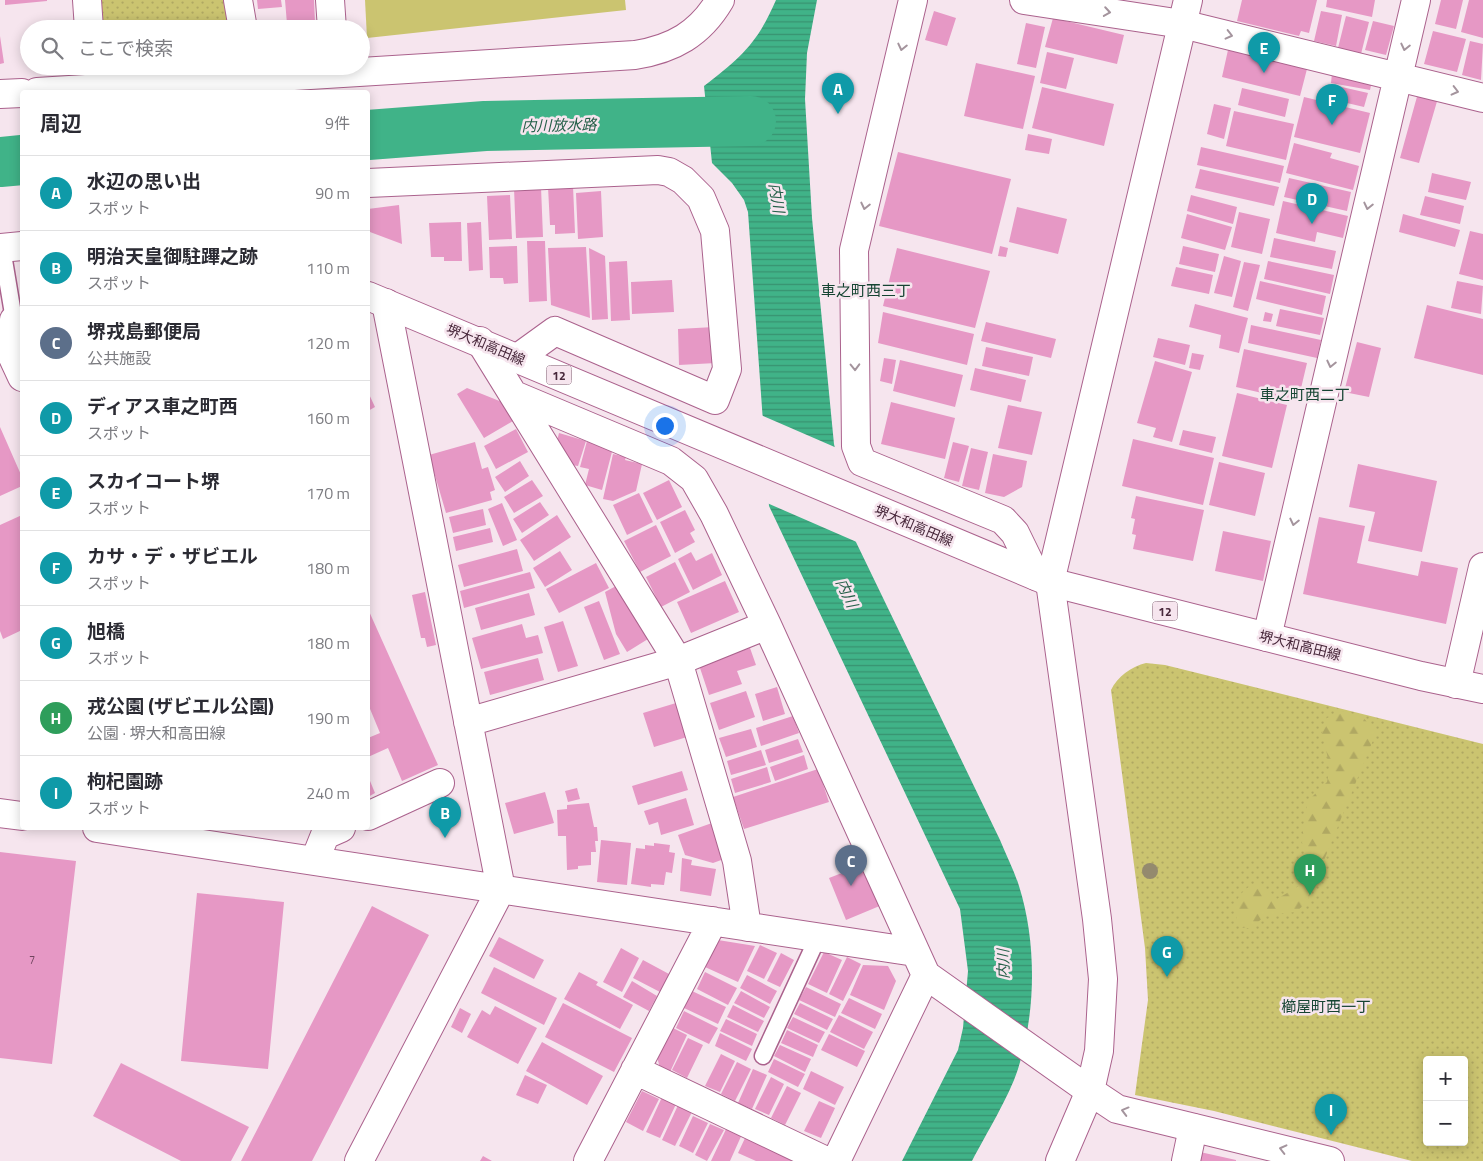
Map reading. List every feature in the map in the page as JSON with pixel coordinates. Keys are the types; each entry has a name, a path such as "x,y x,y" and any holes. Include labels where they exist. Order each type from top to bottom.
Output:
{"street":[{"path":"87,0 88,20"},
{"path":"238,0 242,20"},
{"path":"330,0 331,20"},
{"path":"280,75 336,81 657,52 677,44 696,31 711,16 720,0"},
{"path":"913,0 854,250 856,446 862,462 1003,520 1015,533 1043,579 1096,909 1103,979 1099,1051 1090,1091 1060,1161"},
{"path":"1024,0 1185,12 1398,78 1483,98"},
{"path":"1268,637 1416,0"},
{"path":"1043,579 1185,12"},
{"path":"44,90 92,78 172,75"},
{"path":"0,94 20,93"},
{"path":"370,183 658,170 669,172 683,180 701,198 715,231 727,369 715,400 555,331 519,357"},
{"path":"359,1161 501,889 468,722 377,299"},
{"name":"堺大和高田線","path":"377,299 519,357 1043,579 1268,637 1483,689"},
{"path":"18,320 5,353 20,374"},
{"path":"480,341 678,661 738,861 747,927"},
{"path":"514,395 671,461 694,480 714,514 767,625 927,971"},
{"path":"1456,684 1483,567"},
{"path":"468,722 678,661 767,625"},
{"path":"370,815 440,783"},
{"path":"0,813 20,816"},
{"path":"111,830 818,937 927,971 1046,1060 1117,1109 1330,1161"},
{"path":"315,860 325,835 336,830"},
{"path":"588,1161 713,921"},
{"path":"836,1161 927,971"},
{"path":"635,1070 826,1161"},
{"path":"1186,1161 1193,1128"}],"lane":[{"path":"8,247 18,320"},
{"path":"763,1056 818,937"}],"green space":[{"path":"99,0 225,0 228,20 100,20"},
{"path":"365,0 625,0 626,10 370,38 370,20 366,20"},
{"path":"1146,663 1165,665 1483,744 1483,1161 1412,1161 1214,1111 1135,1095 1148,1000 1145,948 1111,690 1130,669"},
{"path":"1342,711 1362,716 1376,733 1307,902 1296,912 1266,915 1251,928 1242,928 1238,921 1236,907 1237,900 1246,889 1259,882 1277,899 1309,880 1312,861 1302,843 1304,821 1308,801 1327,782 1330,767 1322,733 1327,718"}],"water":[{"name":"内川","path":"776,0 817,0 807,53 805,99 812,218 834,444 855,540 1000,840 1019,886 1029,931 1032,978 1031,1001 1024,1047 1009,1091 972,1161 902,1161 958,1050 963,1028 968,971 960,909 769,506 748,212 744,200 732,183 712,163 704,86 747,49 762,28"}],"pier":[{"path":"761,415 837,448 859,543 767,503"}],"building":[{"path":"5,0 47,0 47,1 5,5"},
{"path":"257,0 281,0 282,7 258,9"},
{"path":"285,0 314,0 315,20 287,20"},
{"path":"1242,0 1317,0 1309,33 1301,31 1299,36 1237,21"},
{"path":"1327,0 1375,0 1372,17 1326,7"},
{"path":"1441,0 1463,0 1456,29 1435,24"},
{"path":"1469,0 1483,0 1483,38 1461,32"},
{"path":"934,11 956,18 947,46 925,40"},
{"path":"1321,11 1342,15 1336,46 1314,41"},
{"path":"1346,16 1369,22 1361,54 1338,48"},
{"path":"1053,18 1124,35 1117,64 1045,47"},
{"path":"1373,21 1394,26 1386,55 1365,50"},
{"path":"1026,23 1045,27 1036,68 1017,64"},
{"path":"1433,31 1466,39 1457,72 1424,64"},
{"path":"0,36 4,63 0,64"},
{"path":"1470,41 1483,44 1481,80 1462,75"},
{"path":"1228,50 1307,69 1300,96 1222,77"},
{"path":"1047,52 1074,58 1066,89 1040,83"},
{"path":"976,63 1035,76 1023,129 964,116"},
{"path":"1332,73 1372,81 1370,90 1331,83"},
{"path":"1333,85 1368,93 1364,107 1330,99"},
{"path":"1042,87 1114,104 1104,146 1032,128"},
{"path":"1242,88 1289,99 1285,117 1238,105"},
{"path":"1418,93 1438,98 1419,163 1400,158"},
{"path":"1304,97 1370,113 1360,153 1294,137"},
{"path":"1214,104 1231,108 1224,139 1207,134"},
{"path":"1234,111 1294,124 1286,160 1226,146"},
{"path":"1028,134 1052,139 1049,154 1025,150"},
{"path":"1294,143 1332,153 1330,158 1359,166 1353,190 1286,173"},
{"path":"1201,147 1284,166 1280,183 1197,165"},
{"path":"898,152 1011,179 992,254 879,226"},
{"path":"1200,169 1279,187 1274,206 1195,188"},
{"path":"1432,173 1471,182 1466,200 1428,192"},
{"path":"1289,178 1351,192 1347,211 1284,197"},
{"path":"573,186 575,233 555,234 555,225 550,225 548,187"},
{"path":"541,187 543,237 516,238 514,188"},
{"path":"601,191 603,237 578,239 576,193"},
{"path":"510,195 512,239 489,240 487,196"},
{"path":"1191,195 1237,207 1233,224 1187,211"},
{"path":"1425,196 1464,206 1460,224 1420,215"},
{"path":"1283,201 1348,216 1343,238 1317,232 1315,242 1276,233"},
{"path":"399,205 402,244 370,232 370,209"},
{"path":"1017,207 1067,219 1058,254 1009,242"},
{"path":"1239,212 1270,219 1262,254 1231,247"},
{"path":"1187,214 1232,227 1225,250 1181,238"},
{"path":"1403,214 1460,230 1455,247 1399,232"},
{"path":"461,222 462,261 444,261 444,257 431,257 429,223"},
{"path":"481,222 483,270 469,271 467,223"},
{"path":"1470,231 1483,234 1483,280 1459,274"},
{"path":"1274,238 1336,251 1332,269 1270,257"},
{"path":"527,241 545,241 547,301 529,302"},
{"path":"517,246 518,283 504,284 503,278 490,278 489,247"},
{"path":"1000,246 1008,248 1006,257 998,256"},
{"path":"1183,246 1219,254 1215,272 1179,264"},
{"path":"586,247 590,318 551,305 548,248"},
{"path":"589,248 605,256 608,319 592,320"},
{"path":"897,248 990,271 975,328 883,306"},
{"path":"1224,256 1241,261 1232,297 1214,293"},
{"path":"627,261 630,320 611,321 609,262"},
{"path":"1268,261 1334,275 1330,294 1264,279"},
{"path":"1244,262 1260,265 1248,311 1233,307"},
{"path":"1176,267 1213,275 1209,294 1171,286"},
{"path":"672,280 674,312 632,314 631,282"},
{"path":"1260,281 1326,296 1322,315 1256,299"},
{"path":"1457,281 1483,286 1481,314 1451,308"},
{"path":"1195,304 1248,318 1239,353 1219,348 1221,335 1189,327"},
{"path":"1427,305 1483,319 1483,375 1414,358"},
{"path":"1280,309 1324,318 1320,335 1276,326"},
{"path":"883,312 974,334 967,365 878,343"},
{"path":"1265,312 1273,314 1271,322 1263,321"},
{"path":"986,322 1056,339 1051,358 981,341"},
{"path":"1251,325 1321,340 1317,358 1248,343"},
{"path":"714,327 716,363 679,365 678,329"},
{"path":"1158,338 1190,345 1185,365 1153,357"},
{"path":"1357,342 1381,348 1369,397 1344,392"},
{"path":"986,347 1033,357 1029,376 982,366"},
{"path":"1244,349 1307,363 1298,401 1236,387"},
{"path":"1192,353 1204,355 1200,370 1189,368"},
{"path":"884,358 896,360 892,384 880,381"},
{"path":"900,360 963,375 955,407 893,391"},
{"path":"1155,361 1192,372 1172,442 1153,437 1156,428 1137,423"},
{"path":"975,368 1026,380 1021,402 970,390"},
{"path":"467,388 502,402 513,421 484,438 457,394"},
{"path":"1237,393 1287,405 1272,468 1222,456"},
{"path":"370,396 375,407 370,410"},
{"path":"891,402 955,418 945,459 881,444"},
{"path":"1008,405 1042,412 1032,455 998,448"},
{"path":"0,427 20,472 20,487 0,496"},
{"path":"516,429 528,452 496,469 484,446"},
{"path":"1183,430 1216,437 1212,453 1179,445"},
{"path":"559,433 586,441 578,466 571,465 557,441"},
{"path":"1133,439 1214,458 1203,505 1122,486"},
{"path":"587,441 613,448 602,490 585,485 589,469 580,467"},
{"path":"475,442 482,469 488,467 495,490 490,492 492,500 446,513 429,455"},
{"path":"953,442 969,446 959,482 944,478"},
{"path":"971,448 988,452 979,490 962,486"},
{"path":"613,454 626,457 625,460 642,464 636,491 613,501 603,499"},
{"path":"993,454 1027,461 1022,487 1004,497 985,493"},
{"path":"520,461 529,476 505,492 495,477"},
{"path":"1219,462 1265,473 1255,516 1209,505"},
{"path":"1358,464 1437,481 1422,552 1368,541 1375,512 1349,507"},
{"path":"532,480 543,496 514,513 504,497"},
{"path":"669,480 682,507 657,520 643,493"},
{"path":"639,493 653,522 627,535 613,505"},
{"path":"1136,496 1204,510 1193,561 1133,549 1136,535 1132,534 1135,519 1131,518"},
{"path":"540,502 549,515 522,533 513,519"},
{"path":"502,503 517,540 503,546 488,509"},
{"path":"483,509 486,525 453,533 449,517"},
{"path":"685,510 695,530 690,533 695,542 675,553 660,522"},
{"path":"557,515 571,537 534,561 520,540"},
{"path":"20,516 20,631 3,639 0,631 0,525"},
{"path":"1319,517 1365,526 1357,563 1418,576 1421,561 1458,568 1446,624 1303,594"},
{"path":"656,525 671,556 640,572 624,541"},
{"path":"490,528 493,542 456,551 453,537"},
{"path":"1223,531 1271,541 1263,581 1215,571"},
{"path":"517,549 523,571 464,587 458,565"},
{"path":"560,551 572,570 545,587 533,568"},
{"path":"691,552 696,561 712,553 722,575 693,590 678,559"},
{"path":"675,562 690,592 661,607 646,577"},
{"path":"596,563 609,588 559,613 546,589"},
{"path":"530,572 535,588 464,608 460,591"},
{"path":"725,581 739,612 691,633 677,602"},
{"path":"616,586 648,639 627,652 616,634 605,592"},
{"path":"425,592 436,645 427,647 425,638 421,638 412,595"},
{"path":"529,593 535,615 481,630 475,608"},
{"path":"599,601 620,654 604,660 584,607"},
{"path":"370,613 438,765 402,781 388,748 370,756 370,737 380,733 370,709"},
{"path":"563,621 578,666 558,672 544,627"},
{"path":"522,624 526,638 538,635 543,653 481,669 472,638"},
{"path":"750,648 756,665 737,671 742,684 709,695 699,665"},
{"path":"538,658 544,680 490,695 484,672"},
{"path":"777,687 785,714 763,721 755,694"},
{"path":"746,691 755,717 719,730 710,703"},
{"path":"676,703 687,737 654,747 643,713"},
{"path":"793,716 799,733 761,746 756,728"},
{"path":"751,729 757,747 726,757 719,738"},
{"path":"798,739 803,752 769,763 765,750"},
{"path":"761,750 766,765 731,775 727,761"},
{"path":"804,755 808,769 775,781 770,767"},
{"path":"767,767 771,782 735,793 731,779"},
{"path":"818,769 829,802 744,829 733,797"},
{"path":"682,771 688,790 638,805 632,786"},
{"path":"370,781 375,793 370,796"},
{"path":"577,788 580,799 568,802 565,791"},
{"path":"545,792 554,823 514,834 505,803"},
{"path":"686,798 694,825 661,835 658,822 649,825 644,811"},
{"path":"589,803 594,827 597,827 598,841 595,841 596,852 591,852 591,865 578,866 578,869 567,870 566,836 558,836 557,810 567,809 567,805"},
{"path":"712,823 724,859 713,863 685,855 678,835"},
{"path":"601,840 631,843 627,885 597,882"},
{"path":"654,843 670,845 669,852 675,853 672,873 666,872 664,885 651,884 651,887 631,884 636,848 645,849 645,845 654,846"},
{"path":"0,852 76,861 52,1064 0,1058"},
{"path":"682,858 692,860 691,865 716,869 711,896 680,891"},
{"path":"865,864 882,905 846,920 829,878"},
{"path":"197,893 284,902 268,1069 181,1061"},
{"path":"372,906 429,935 312,1161 241,1161"},
{"path":"499,937 544,960 534,979 489,956"},
{"path":"718,940 755,946 738,982 705,967"},
{"path":"760,945 777,953 764,979 747,971"},
{"path":"621,948 639,958 622,992 603,982"},
{"path":"824,952 842,960 827,993 808,984"},
{"path":"781,953 794,960 780,987 767,981"},
{"path":"847,957 861,964 843,1001 829,994"},
{"path":"643,960 669,974 660,992 633,978"},
{"path":"863,965 888,966 896,981 884,1010 850,995"},
{"path":"494,967 557,998 544,1025 481,993"},
{"path":"579,972 598,982 596,985 633,1005 620,1029 564,999"},
{"path":"705,972 737,988 728,1005 697,989"},
{"path":"747,975 777,991 770,1004 740,988"},
{"path":"632,981 657,996 649,1011 623,997"},
{"path":"806,987 841,1004 835,1017 799,1000"},
{"path":"692,991 726,1007 718,1024 684,1008"},
{"path":"741,991 770,1007 764,1018 734,1003"},
{"path":"849,998 882,1014 875,1029 841,1013"},
{"path":"563,1003 632,1038 614,1072 545,1037"},
{"path":"800,1003 833,1019 827,1030 794,1014"},
{"path":"733,1005 764,1021 758,1032 727,1017"},
{"path":"495,1006 537,1028 518,1064 467,1037 482,1010 490,1015"},
{"path":"460,1008 471,1014 462,1033 451,1027"},
{"path":"684,1011 718,1028 709,1044 676,1028"},
{"path":"839,1015 873,1032 864,1049 830,1032"},
{"path":"793,1017 825,1032 819,1043 787,1028"},
{"path":"726,1019 757,1034 752,1046 720,1031"},
{"path":"671,1027 687,1035 670,1072 660,1068 657,1057"},
{"path":"787,1030 818,1045 813,1057 781,1043"},
{"path":"720,1033 752,1049 746,1061 715,1046"},
{"path":"829,1034 865,1051 857,1067 821,1050"},
{"path":"688,1038 703,1045 687,1078 672,1070"},
{"path":"542,1042 603,1076 587,1105 526,1071"},
{"path":"780,1045 811,1059 805,1072 774,1056"},
{"path":"721,1054 735,1061 720,1092 705,1086"},
{"path":"774,1059 805,1074 798,1087 768,1072"},
{"path":"737,1062 751,1069 735,1101 721,1094"},
{"path":"121,1063 249,1127 231,1161 181,1161 93,1116"},
{"path":"753,1069 767,1075 752,1109 738,1103"},
{"path":"811,1071 844,1087 835,1105 803,1089"},
{"path":"525,1075 547,1085 538,1104 516,1095"},
{"path":"771,1077 784,1084 769,1115 755,1109"},
{"path":"787,1086 801,1093 785,1125 771,1118"},
{"path":"642,1091 659,1099 643,1131 626,1122"},
{"path":"663,1095 677,1102 660,1138 646,1132"},
{"path":"819,1101 835,1108 821,1138 804,1131"},
{"path":"679,1103 693,1110 675,1146 662,1140"},
{"path":"693,1116 708,1123 693,1153 679,1146"},
{"path":"710,1124 724,1130 707,1161 695,1155"},
{"path":"728,1125 743,1132 730,1161 711,1161"},
{"path":"746,1136 801,1161 756,1161 738,1153"},
{"path":"1200,1152 1236,1160 1236,1161 1198,1161"},
{"path":"483,1156 492,1161 480,1161"}],"waterway":[{"name":"内川放水路","path":"370,135 485,126 751,121"},
{"name":"内川放水路","path":"0,162 20,160"}],"place":[{"name":"スカイコート堺","path":"1264,73"},
{"name":"水辺の思い出","path":"838,114"},
{"name":"カサ・デ・ザビエル","path":"1332,125"},
{"name":"ディアス車之町西","path":"1312,224"},
{"name":"明治天皇御駐蹕之跡","path":"445,838"},
{"name":"堺戎島郵便局","path":"851,886"},
{"name":"戎公園 (ザビエル公園)","path":"1310,895"},
{"name":"旭橋","path":"1167,977"},
{"name":"枸杞園跡","path":"1331,1135"}],"district":[{"name":"車之町西三丁","path":"866,290"},
{"name":"車之町西二丁","path":"1305,394"},
{"name":"櫛屋町西一丁","path":"1326,1006"}]}
